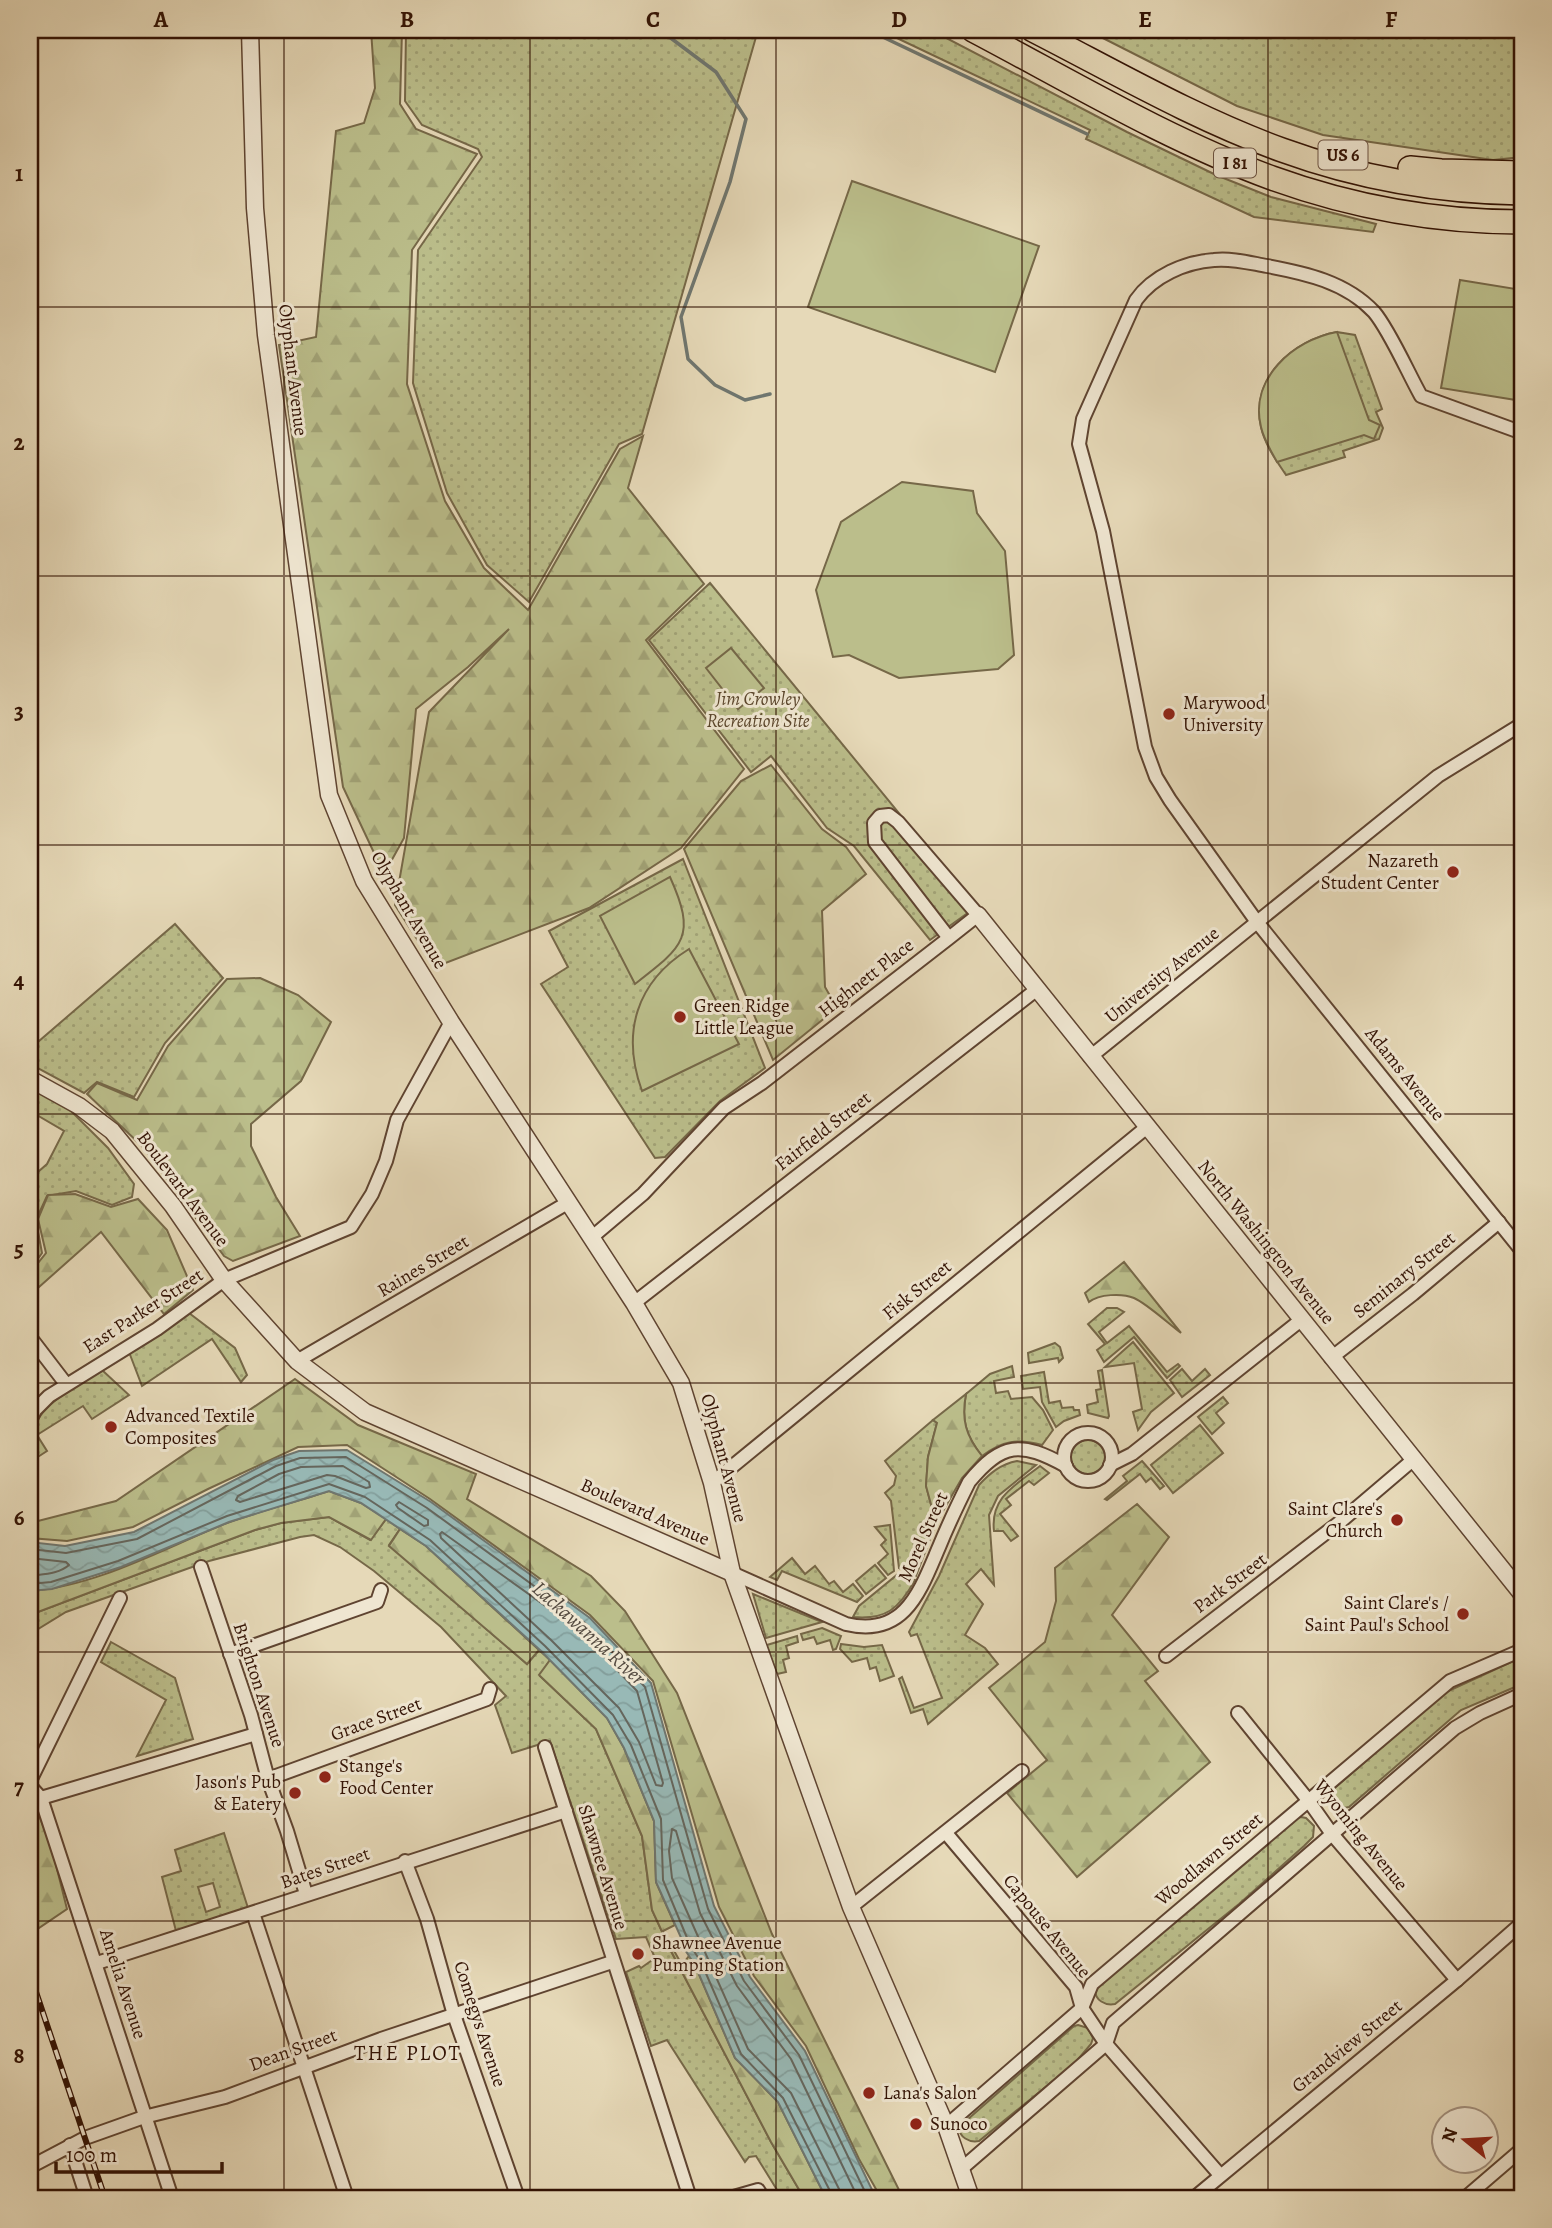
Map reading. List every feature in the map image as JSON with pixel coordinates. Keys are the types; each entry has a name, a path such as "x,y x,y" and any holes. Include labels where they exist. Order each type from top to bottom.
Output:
{"highway":[{"name":"I 81","path":"972,30 1158,128 1272,178 1339,198 1393,210 1478,221 1522,222"},
{"name":"I 81","path":"1033,30 1171,101 1282,150 1359,173 1439,187 1522,192"},
{"name":"US 6","path":"1171,101 1286,139 1363,160 1441,172 1522,173"}],"street":[{"name":"Olyphant Avenue","path":"250,30 255,208 267,335 329,795 364,881 451,1022 634,1303 681,1383 712,1483 732,1573"},
{"name":"Adams Avenue","path":"1520,432 1421,396 1374,313 1343,289 1306,273 1238,261 1213,260 1182,267 1163,276 1147,285 1136,300 1083,418 1079,444 1103,531 1145,747 1156,777 1257,922 1499,1222 1518,1236 1522,1251"},
{"name":"University Avenue","path":"1090,1057 1438,776 1522,724"},
{"path":"949,938 875,842 874,823 880,816 889,816 898,822 978,915"},
{"name":"Highnett Place","path":"592,1238 643,1194 724,1108 762,1083 978,915"},
{"name":"North Washington Avenue","path":"978,915 1522,1594"},
{"name":"Fairfield Street","path":"634,1303 1036,989"},
{"name":"East Parker Street","path":"32,1414 49,1396 66,1384 157,1329 224,1280 351,1227 372,1194 386,1161 397,1120 451,1022"},
{"name":"Boulevard Avenue","path":"30,1079 79,1106 112,1131 173,1206 224,1280 297,1361 365,1412 732,1573"},
{"name":"Fisk Street","path":"712,1483 1147,1127"},
{"name":"Raines Street","path":"297,1361 569,1202"},
{"name":"Seminary Street","path":"1331,1358 1499,1222"},
{"name":"Morel Street","path":"732,1573 846,1625 873,1627 896,1618 915,1600 969,1482 996,1456 1018,1449 1042,1453 1066,1466 1072,1475 1086,1481 1100,1477 1110,1465 1132,1454 1301,1320"},
{"path":"30,1336 66,1384"},
{"path":"1066,1466 1064,1452 1067,1444 1080,1434 1088,1432 1096,1434 1108,1443 1112,1458 1110,1465"},
{"name":"Park Street","path":"1166,1656 1329,1530 1414,1459"},
{"name":"Brighton Avenue","path":"201,1567 306,1894"},
{"path":"732,1573 851,1907 946,2126 971,2198"},
{"path":"230,1654 377,1602 381,1590"},
{"path":"30,1783 120,1598"},
{"name":"Woodlawn Street","path":"946,2126 1083,2008 1092,1984 1450,1681 1522,1650"},
{"name":"Grace Street","path":"268,1779 487,1699 490,1689"},
{"path":"960,2170 1106,2044 1112,2023 1455,1728 1522,1694"},
{"name":"Wyoming Avenue","path":"1238,1713 1332,1834 1457,1980"},
{"path":"41,1798 256,1734"},
{"name":"Shawnee Avenue","path":"545,1747 690,2198"},
{"path":"851,1907 1021,1771"},
{"name":"Amelia Avenue","path":"30,1783 41,1798 172,2198"},
{"name":"Bates Street","path":"97,1964 405,1861 566,1811"},
{"name":"Capouse Avenue","path":"946,1833 1076,1987 1083,2008 1106,2044 1220,2175"},
{"name":"Comegys Avenue","path":"405,1861 427,1919 454,2015 519,2198"},
{"path":"253,1913 347,2198"},
{"name":"Grandview Street","path":"1194,2198 1522,1923"},
{"name":"Dean Street","path":"30,2167 70,2145 145,2117 225,2096 303,2066 612,1962"},
{"path":"70,2145 87,2198"},
{"path":"1465,2198 1522,2149"},
{"path":"730,2198 761,2194"}],"green space":[{"path":"371,30 402,30 400,104 416,129 477,154 412,250 407,384 445,501 484,568 528,610 620,449 643,436 628,488 704,584 646,640 744,769 681,848 589,908 435,967 395,905 429,712 509,629 416,709 404,838 384,874 343,787 279,345 316,337 336,131 364,123 375,88"},
{"path":"406,30 758,30 642,434 619,444 529,602 487,565 447,493 413,383 418,250 482,157 478,149 422,125 405,101"},
{"path":"880,30 931,30 1216,175 1271,197 1376,224 1373,232 1254,217 1086,139 1090,130"},
{"path":"1087,30 1522,30 1522,157 1493,160 1323,135 1237,106"},
{"path":"852,181 1039,246 995,372 808,307"},
{"path":"1460,280 1522,290 1522,401 1441,388"},
{"path":"1337,332 1355,335 1382,409 1376,412 1383,428 1379,439 1343,451 1345,457 1286,475 1263,434 1259,409 1262,393 1278,364 1291,353 1305,343"},
{"path":"1337,332 1369,420 1380,425 1374,439 1364,435 1277,462 1262,432 1259,409 1268,378 1290,353 1305,343"},
{"path":"902,482 973,491 977,513 1005,551 1014,655 998,669 899,678 849,655 833,657 816,590 841,522"},
{"name":"Jim Crowley Recreation Site","path":"710,583 976,907 930,940 854,846 827,828 771,756 751,772 649,640"},
{"path":"731,648 764,688 738,709 706,668"},
{"path":"771,765 822,829 846,847 866,874 822,911 825,987 837,1008 773,1060 684,849 741,781"},
{"path":"683,859 765,1068 720,1101 665,1157 655,1158 541,984 568,967 549,931"},
{"path":"670,877 683,914 681,939 665,960 635,984 600,916"},
{"path":"175,924 223,978 165,1043 134,1097 97,1082 84,1093 30,1064 30,1037 39,1041"},
{"name":"Green Ridge Little League","path":"689,949 739,1044 642,1091 633,1049 638,1011 645,993 656,977"},
{"path":"260,978 298,995 331,1022 301,1081 251,1124 251,1146 276,1197 300,1236 233,1261 224,1256 144,1148 87,1094 97,1083 137,1100 168,1046 227,979"},
{"path":"30,1087 66,1106 108,1148 134,1184 132,1197 112,1205 76,1191 47,1196 36,1220 42,1253 30,1270 30,1179 47,1164 64,1131 30,1111"},
{"path":"75,1194 111,1207 138,1199 167,1230 193,1290 164,1314 101,1232 30,1295 30,1273 46,1253 38,1219 48,1195"},
{"path":"1124,1262 1181,1333 1134,1298 1111,1295 1089,1302 1085,1293"},
{"path":"1107,1308 1117,1308 1124,1312 1099,1332 1107,1343 1129,1326 1167,1372 1178,1364 1180,1366 1167,1378 1134,1337 1104,1362 1097,1350 1105,1344 1088,1324"},
{"path":"189,1313 235,1348 247,1375 241,1382 212,1339 142,1386 129,1352"},
{"path":"1133,1342 1174,1393 1151,1412 1138,1430 1133,1412 1142,1409 1134,1363 1105,1367"},
{"path":"1055,1343 1060,1347 1063,1358 1059,1362 1058,1358 1029,1363 1028,1353"},
{"path":"1012,1366 1014,1377 994,1381 996,1393 1008,1391 1011,1399 1032,1397 1043,1410 1053,1430 1042,1445 1010,1442 982,1456 966,1427 966,1394 990,1374"},
{"path":"1182,1369 1192,1381 1205,1369 1210,1375 1182,1397 1170,1380"},
{"path":"102,1370 129,1395 92,1419 83,1406 37,1435 47,1451 30,1462 30,1439 40,1416 58,1398"},
{"path":"1102,1370 1108,1418 1088,1413 1087,1405 1098,1402 1096,1390 1101,1389 1098,1371"},
{"path":"1044,1372 1049,1403 1060,1401 1062,1408 1073,1407 1074,1410 1079,1410 1080,1415 1056,1427 1042,1402 1040,1387 1023,1389 1021,1376"},
{"path":"295,1379 358,1425 476,1474 467,1499 591,1576 625,1611 677,1693 772,1934 903,2198 881,2198 859,2159 806,2046 754,1976 719,1907 653,1681 590,1615 430,1499 347,1445 298,1447 133,1527 67,1541 30,1538 30,1523 116,1501"},
{"path":"966,1394 966,1427 982,1456 962,1478 936,1523 926,1486 928,1457 937,1423 933,1420"},
{"path":"1223,1397 1228,1403 1216,1413 1224,1423 1212,1434 1198,1417"},
{"path":"933,1420 937,1423 928,1457 926,1486 936,1523 916,1576 899,1568 891,1501 885,1493 894,1485 896,1476 885,1461"},
{"path":"1200,1425 1223,1453 1173,1493 1151,1465"},
{"path":"1088,1440 1100,1445 1105,1457 1100,1469 1088,1474 1076,1469 1071,1457 1076,1445"},
{"path":"1017,1461 1036,1465 998,1496 989,1515 994,1585 981,1569 966,1584 983,1604 965,1635 985,1648 998,1664 928,1724 923,1709 911,1713 899,1679 902,1677 914,1708 942,1698 917,1634 911,1636 909,1632 939,1576 979,1485 996,1470"},
{"path":"1142,1461 1164,1486 1160,1489 1151,1478 1146,1482 1140,1474 1105,1499 1127,1481 1123,1476"},
{"path":"1040,1466 1049,1473 1034,1485 1029,1481 1006,1499 1011,1505 1000,1514 1018,1536 1011,1541 1003,1531 994,1531 996,1509 1006,1493"},
{"path":"329,1491 361,1503 386,1519 371,1540 329,1517 281,1523 255,1530 38,1612 30,1611 30,1591 55,1588 106,1574 227,1523"},
{"path":"1137,1504 1169,1537 1112,1615 1158,1671 1145,1681 1210,1762 1077,1877 1007,1793 1047,1760 989,1688 1045,1642 1056,1601 1055,1568"},
{"path":"329,1517 370,1540 386,1519 400,1529 389,1545 527,1664 539,1650 550,1660 540,1676 596,1729 642,1836 652,1910 771,2142 804,2198 782,2198 756,2156 749,2157 745,2162 667,2040 651,2046 626,1972 639,1966 641,1968 655,1958 646,1937 616,1939 550,1741 512,1753 495,1705 506,1696 441,1627 374,1571 340,1547 314,1535 300,1537 209,1561 66,1612 30,1634 30,1611 38,1612 255,1530 281,1523"},
{"path":"890,1525 894,1571 888,1575 878,1563 888,1554 881,1545 886,1540 875,1527"},
{"path":"400,1529 426,1546 539,1650 527,1664 389,1546"},
{"path":"792,1558 805,1574 815,1566 829,1584 834,1581 843,1592 853,1584 863,1596 857,1602 782,1571 777,1580 770,1577"},
{"path":"875,1565 886,1578 866,1594 856,1581"},
{"path":"898,1574 915,1580 897,1605 874,1617 853,1617 859,1606"},
{"path":"753,1594 822,1622 766,1638"},
{"path":"822,1628 841,1636 836,1649 833,1650 830,1640 817,1644 814,1637 803,1640 801,1634"},
{"path":"797,1636 798,1642 786,1646 789,1658 783,1660 786,1672 777,1674 767,1645"},
{"path":"111,1642 175,1678 193,1739 137,1756 166,1700 101,1662"},
{"path":"841,1644 864,1647 882,1645 894,1676 880,1681 876,1667 870,1669 867,1658 852,1662 840,1649"},
{"path":"1522,1657 1522,1684 1461,1710 1349,1807 1338,1807 1333,1803 1329,1793 1444,1693"},
{"path":"550,1660 607,1718 624,1748 654,1821 656,1882 675,1925 663,1931 682,1965 689,1956 695,1965 735,2058 778,2102 826,2198 804,2198 771,2142 671,1951 652,1910 642,1836 596,1729 539,1675"},
{"path":"30,1799 35,1804 53,1853 67,1909 30,1934"},
{"path":"1301,1817 1314,1826 1313,1837 1304,1846 1239,1904 1115,2004 1101,2002 1095,1990 1295,1818"},
{"path":"224,1833 248,1908 176,1931 162,1877 181,1871 175,1850","holes":["213,1883 220,1907 206,1912 198,1887"]},
{"path":"1078,2025 1088,2028 1093,2038 1074,2064 979,2141 963,2136 959,2127"}],"water":[{"name":"Lackawanna River","path":"347,1450 431,1502 590,1618 651,1683 714,1906 750,1977 805,2051 876,2198 826,2198 778,2102 735,2058 695,1965 685,1950 680,1948 683,1942 656,1882 654,1821 624,1748 607,1718 541,1651 426,1546 361,1503 329,1491 229,1522 121,1567 52,1589 30,1591 30,1542 65,1546 134,1532 273,1460 299,1451"}],"waterway":[{"path":"660,30 716,72 746,119 730,182 681,317 688,359 715,385 745,400 770,394"},
{"path":"868,30 1087,134"}],"railway":[{"path":"30,1974 105,2198"}],"place":[{"name":"Marywood University","path":"1169,714"},
{"name":"Nazareth Student Center","path":"1453,872"},
{"name":"Green Ridge Little League","path":"680,1017"},
{"name":"Advanced Textile Composites","path":"111,1427"},
{"name":"Saint Clare's Church","path":"1397,1520"},
{"name":"Saint Clare's / Saint Paul's School","path":"1463,1614"},
{"name":"Stange's Food Center","path":"325,1777"},
{"name":"Jason's Pub & Eatery","path":"295,1793"},
{"name":"Shawnee Avenue Pumping Station","path":"638,1954"},
{"name":"Lana's Salon","path":"869,2093"},
{"name":"Sunoco","path":"916,2124"}],"district":[{"name":"THE PLOT","path":"408,2053"}]}
